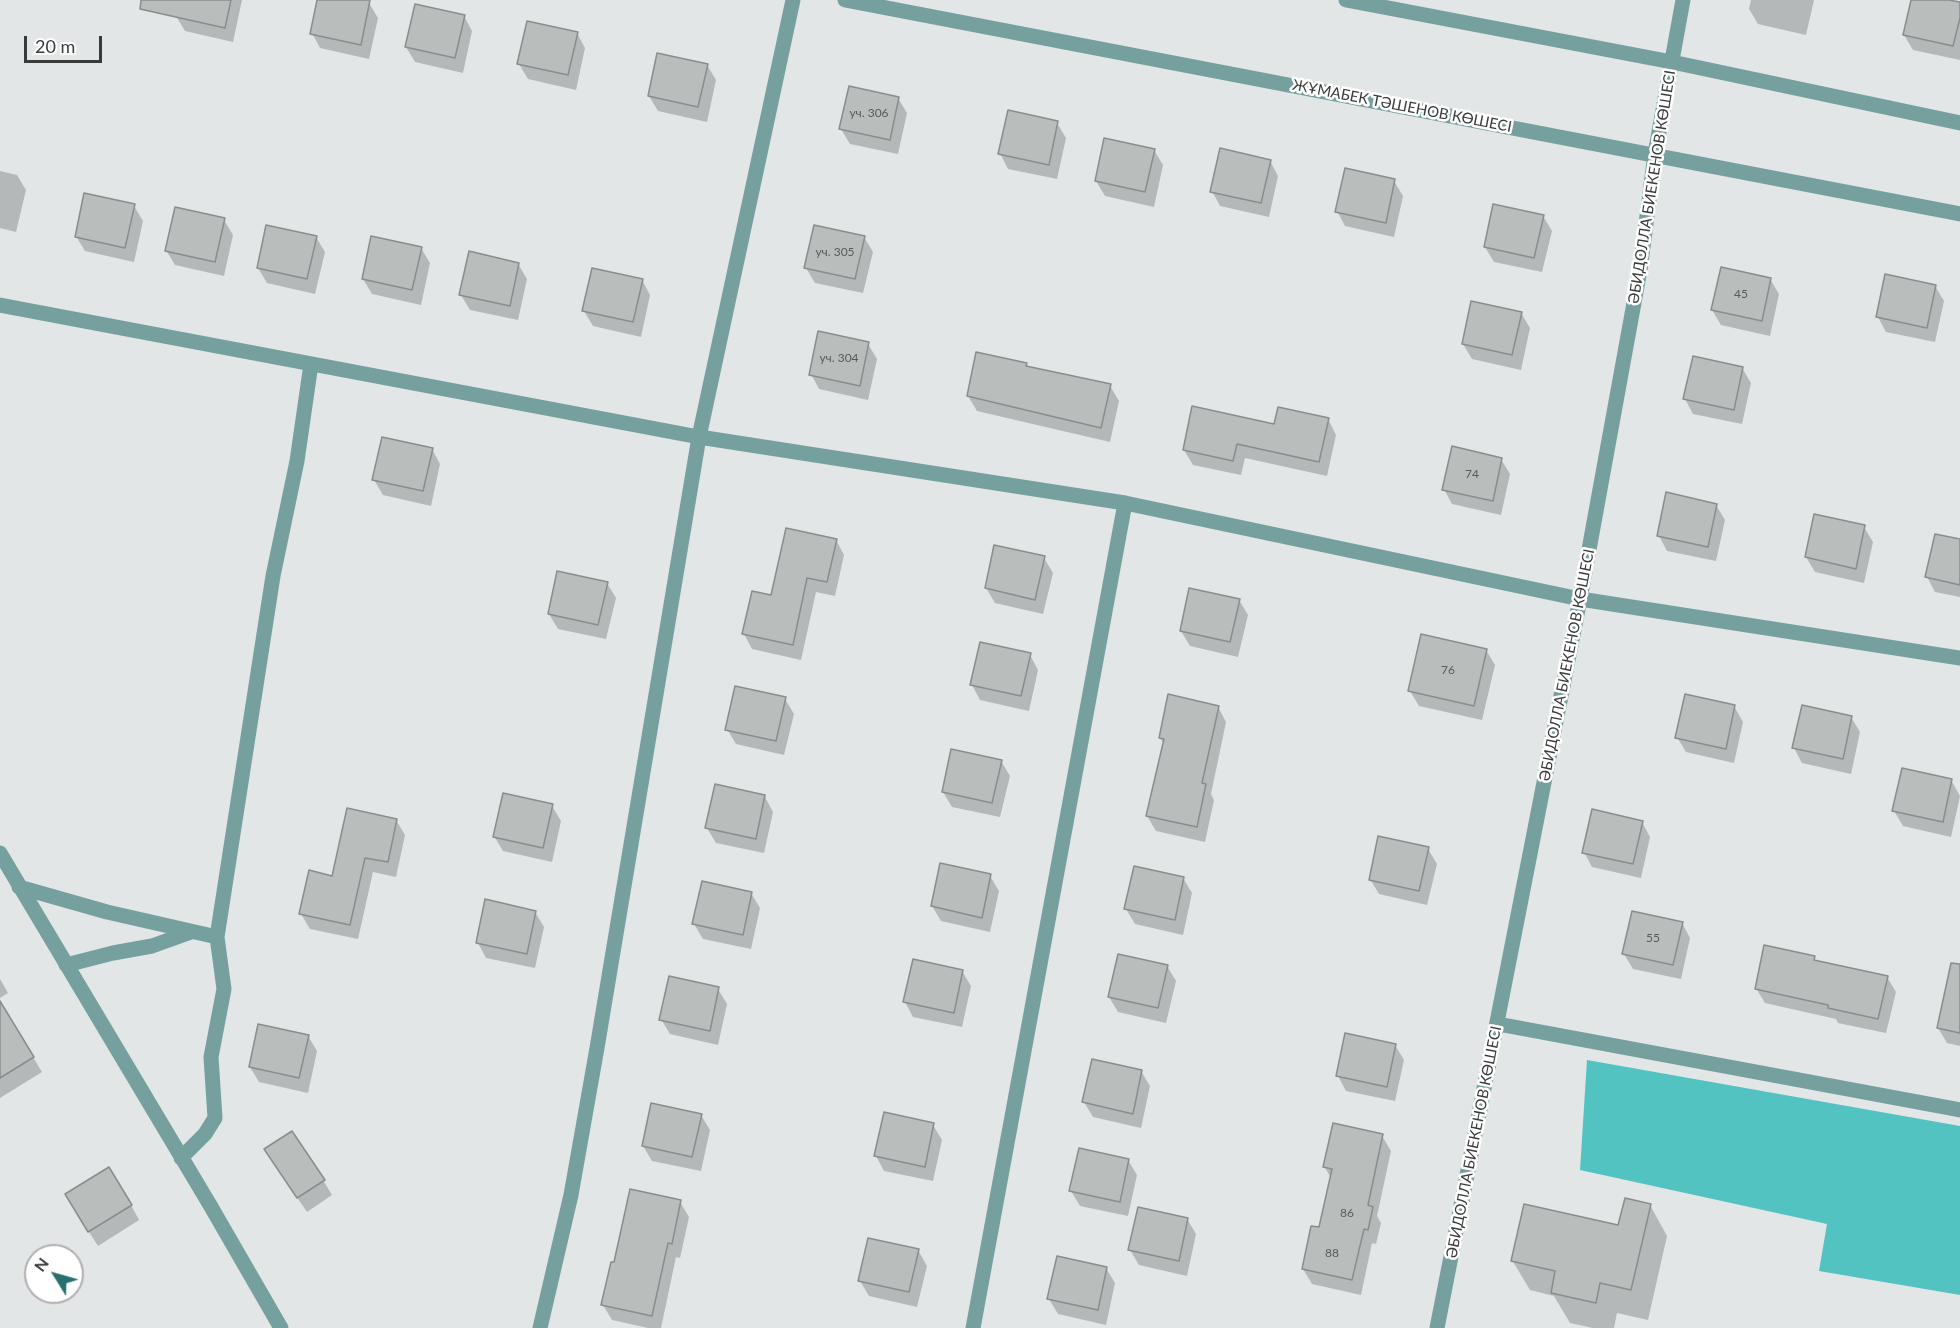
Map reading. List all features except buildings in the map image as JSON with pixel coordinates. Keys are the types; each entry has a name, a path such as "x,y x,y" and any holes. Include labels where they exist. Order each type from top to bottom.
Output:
{"street":[{"path":"540,1328 571,1195 699,437 794,0"},
{"name":"ЖҰМАБЕК ТӘШЕНОВ КӨШЕСІ","path":"845,0 1960,214"},
{"path":"1346,0 1672,62 1960,123"},
{"name":"ӘБИДОЛЛА БИЕКЕНОВ КӨШЕСІ","path":"1437,1328 1580,599 1640,270 1655,154 1683,0"},
{"path":"0,305 699,437 1125,503 1580,599 1960,658"},
{"path":"181,1158 205,1134 214,1118 211,1057 224,989 218,937 273,576 297,461 311,364"},
{"path":"973,1328 1125,503"},
{"path":"0,853 281,1328"},
{"path":"19,887 106,912 218,937"},
{"path":"66,965 152,946 191,932"},
{"path":"1497,1024 1960,1110"}],"shaded area":[{"path":"1587,1060 1960,1126 1960,1295 1819,1271 1827,1224 1580,1170"}]}
